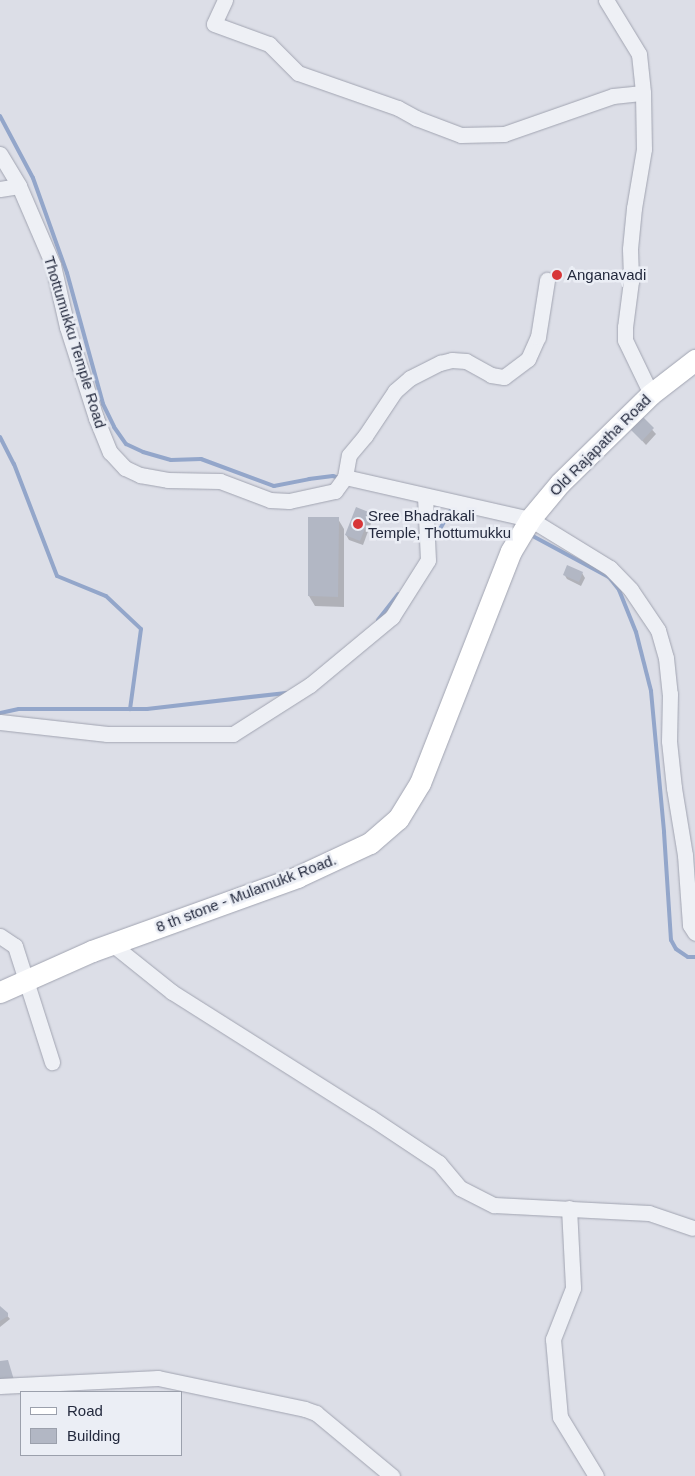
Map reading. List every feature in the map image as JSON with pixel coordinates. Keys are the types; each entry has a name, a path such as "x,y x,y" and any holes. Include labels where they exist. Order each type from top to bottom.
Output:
{"main road":[{"name":"Old Rajapatha Road","path":"525,527 560,483 651,394 695,360"},
{"name":"8 th stone - Mulamukk Road.","path":"0,992 112,944 297,877 370,843 398,819 420,783 510,551 525,527"}],"street":[{"path":"225,0 214,24 269,44 298,73 398,108 416,118 461,135 504,134 613,96 643,93"},
{"path":"606,0 639,54 643,93 644,149 634,208 630,249 631,282 624,327 625,340 651,394"},
{"name":"Thottumukku Temple Road","path":"0,154 19,186 53,265 67,327 96,418 110,452 125,468 140,475 168,480 220,481 270,500 289,500 335,490 345,477"},
{"path":"0,189 19,186"},
{"path":"547,280 538,337 528,359 504,377 491,375 466,360 452,360 440,363 410,378 395,391 349,455 345,477 425,501 525,527 610,568 631,590 658,630 666,658 670,694 669,740 674,788 685,855 690,925 695,933"},
{"path":"0,722 107,734 234,734 310,685 392,617 428,560 425,501"},
{"path":"0,936 14,946 52,1062"},
{"path":"112,944 172,992 439,1163 460,1188 494,1205 650,1213 693,1228"},
{"path":"569,1208 573,1288 553,1339 560,1417 596,1476"},
{"path":"0,1386 158,1378 304,1409 316,1413 392,1476"}],"building":[{"path":"638,412 654,428 642,441 626,425"},
{"name":"Sree Bhadrakali Temple, Thottumukku","path":"356,507 371,513 360,541 345,535"},
{"path":"308,517 339,517 338,597 308,596"},
{"path":"567,565 583,572 579,582 563,575"},
{"path":"0,1306 8,1313 8,1316 0,1321"},
{"path":"8,1360 14,1380 0,1379 0,1361"}],"waterway":[{"path":"0,116 33,178 67,273 103,404 114,427 126,444 143,452 171,460 201,459 274,486 333,476 339,478"},
{"path":"0,437 14,464 57,576 106,596 141,629 130,709"},
{"path":"432,543 452,508"},
{"path":"529,534 609,577 619,590 636,632 651,691 664,832 671,940 676,949 688,957 695,957"},
{"path":"378,620 398,594"},
{"path":"0,713 19,709 147,709 286,693"}],"place":[{"name":"Anganavadi","path":"557,275"},
{"name":"Sree Bhadrakali Temple, Thottumukku","path":"358,524"}]}
